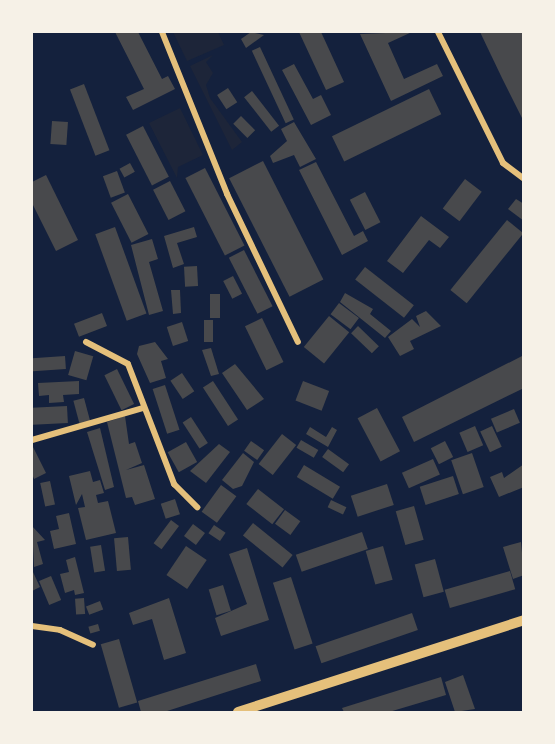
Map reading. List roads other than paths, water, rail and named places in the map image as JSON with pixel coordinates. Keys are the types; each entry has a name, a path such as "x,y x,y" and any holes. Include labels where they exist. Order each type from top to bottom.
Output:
{"street":[{"path":"162,32 227,194 298,342"},
{"path":"438,32 503,163 524,179"},
{"path":"86,342 128,363 143,408 174,484 197,507"},
{"path":"32,440 143,408"},
{"path":"238,712 524,620"},
{"path":"32,626 60,630 93,645"}]}
